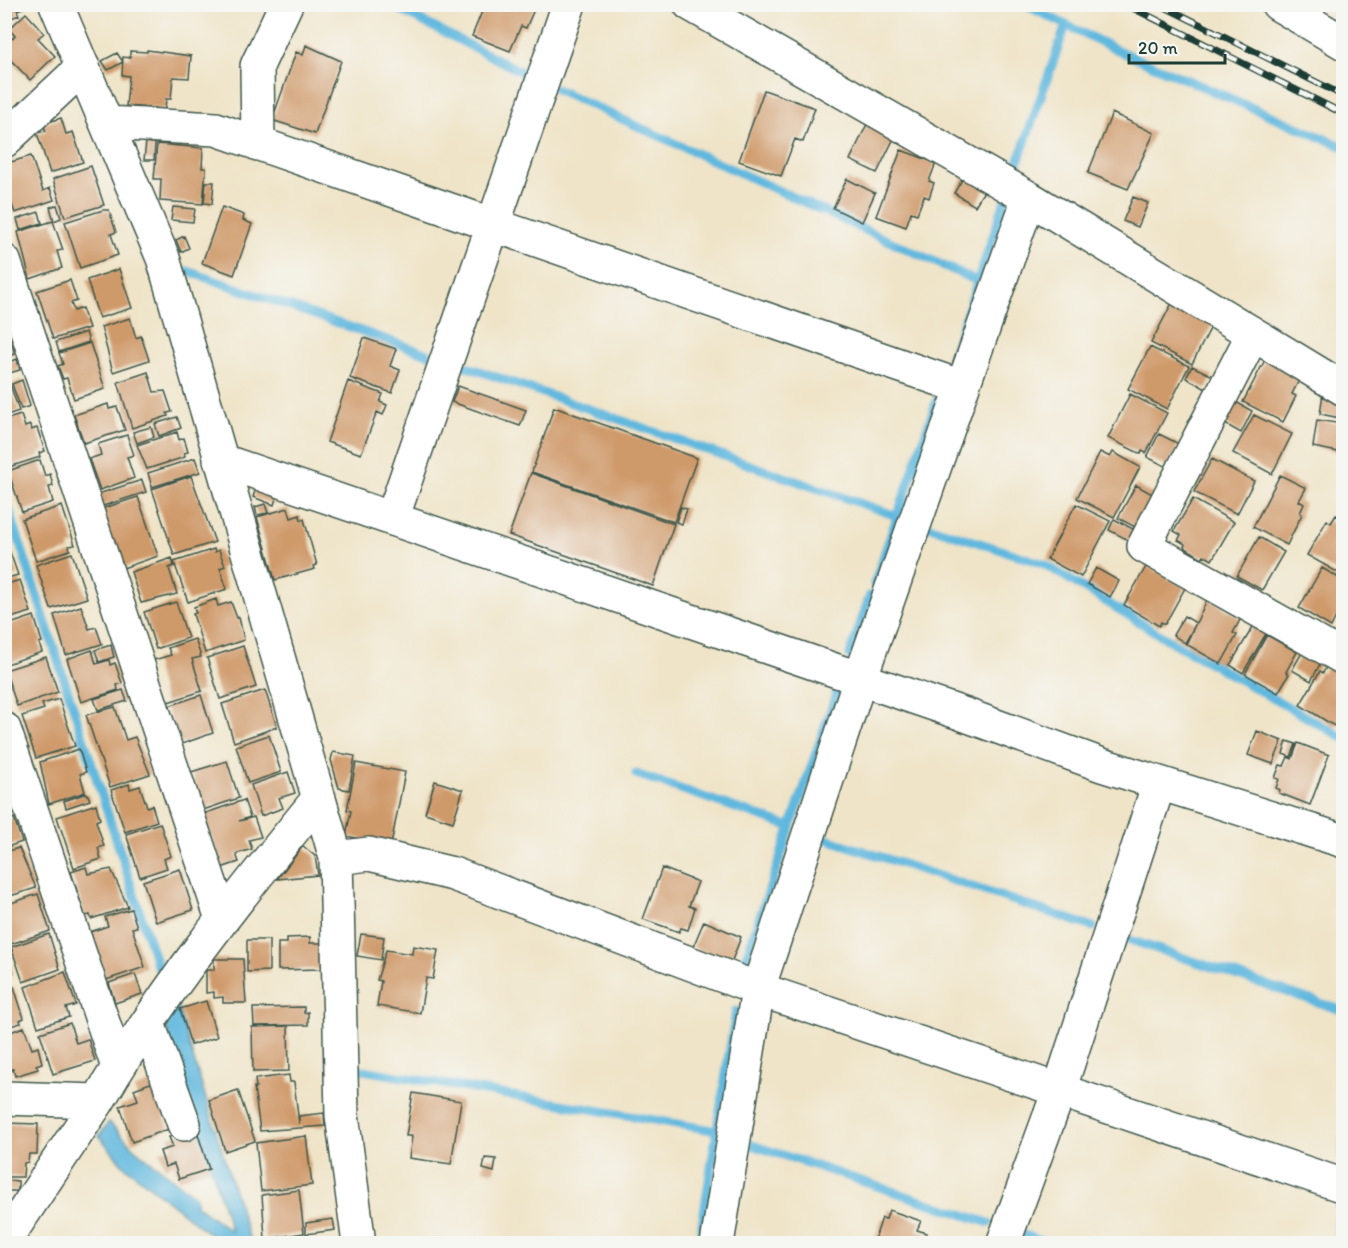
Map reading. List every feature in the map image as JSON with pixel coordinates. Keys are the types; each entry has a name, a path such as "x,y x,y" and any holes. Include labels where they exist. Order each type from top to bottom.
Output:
{"street":[{"path":"56,4 163,258 336,858 342,1115 359,1244"},
{"path":"258,144 257,66 286,4"},
{"path":"392,519 568,4"},
{"path":"690,4 1029,198 1344,389"},
{"path":"1278,4 1344,43"},
{"path":"4,141 83,67"},
{"path":"107,123 216,129 962,387"},
{"path":"717,1244 758,989 860,679 1029,198"},
{"path":"4,261 222,919"},
{"path":"1253,334 1144,546 1344,657"},
{"path":"220,460 1159,783 1344,842"},
{"path":"4,729 118,1067"},
{"path":"1003,1244 1059,1091 1159,783"},
{"path":"4,1242 148,1023 222,919 319,798"},
{"path":"336,858 369,854 453,874 758,989 1344,1186"},
{"path":"148,1023 184,1124"},
{"path":"4,1098 98,1101"}],"water":[{"path":"176,1002 248,1235 254,1243 221,1243 123,1165 99,1136 109,1122 134,1148 196,1197 196,1205 231,1231 163,1017"}],"building":[{"path":"485,4 536,5 526,28 521,26 510,51 472,36"},
{"path":"4,5 30,5 17,10 19,15 4,21"},
{"path":"26,13 44,33 38,38 55,56 30,80 4,53 4,46 15,36 9,29"},
{"path":"306,45 341,61 315,134 272,120 296,52 303,55"},
{"path":"147,50 191,56 189,78 173,77 171,99 166,99 165,109 126,106 129,76 122,75 123,57 130,58 130,51 147,52"},
{"path":"117,53 123,62 108,70 102,61"},
{"path":"764,90 815,108 803,142 795,139 781,176 739,161"},
{"path":"1112,113 1154,133 1128,189 1088,173"},
{"path":"61,118 66,134 73,132 83,162 50,173 37,133 46,131 43,124"},
{"path":"868,122 895,136 877,173 850,160"},
{"path":"146,142 155,143 154,160 144,160"},
{"path":"157,144 203,148 202,168 206,168 203,204 160,201 161,179 154,179"},
{"path":"901,150 936,163 929,181 934,183 929,198 924,196 917,214 911,212 906,227 876,216"},
{"path":"31,156 43,191 50,188 54,200 15,213 4,181 4,164"},
{"path":"91,166 104,205 65,217 53,179"},
{"path":"966,173 987,186 975,206 954,193"},
{"path":"847,179 875,193 862,222 833,208"},
{"path":"206,182 214,182 212,204 204,203"},
{"path":"1133,197 1148,203 1138,227 1123,221"},
{"path":"57,205 61,218 54,221 50,207"},
{"path":"173,207 195,209 193,222 171,220"},
{"path":"222,207 244,215 243,220 252,224 234,275 202,263"},
{"path":"109,210 116,232 111,234 118,255 80,268 65,222"},
{"path":"39,212 42,223 20,230 17,219"},
{"path":"53,221 63,250 57,251 62,268 30,279 18,232"},
{"path":"184,236 189,248 181,252 176,240"},
{"path":"119,269 132,308 99,318 87,280"},
{"path":"70,280 77,301 71,303 74,311 82,308 89,328 53,339 37,291"},
{"path":"1173,301 1214,321 1192,364 1151,343"},
{"path":"130,318 136,338 141,336 149,360 113,372 101,327"},
{"path":"86,332 89,342 59,352 56,342"},
{"path":"364,338 396,349 390,366 400,370 392,393 350,378"},
{"path":"10,339 15,354 4,358 4,342"},
{"path":"90,343 105,389 74,399 67,378 63,379 58,366 63,364 59,353"},
{"path":"1150,347 1189,366 1167,409 1128,389"},
{"path":"1266,358 1301,376 1292,394 1296,396 1283,422 1243,402"},
{"path":"17,359 20,370 9,373 6,363"},
{"path":"4,366 19,411 4,416"},
{"path":"1192,366 1213,376 1206,389 1186,378"},
{"path":"148,372 154,392 165,391 172,412 167,413 168,416 132,428 118,382"},
{"path":"22,380 30,406 21,409 12,384"},
{"path":"348,381 383,394 380,402 387,405 383,415 377,412 361,454 327,442"},
{"path":"458,386 526,410 520,426 452,402"},
{"path":"1323,393 1343,396 1340,418 1320,414"},
{"path":"1130,394 1167,413 1146,453 1142,451 1141,454 1108,438"},
{"path":"1236,402 1252,411 1241,433 1225,424"},
{"path":"108,404 109,409 117,407 125,430 84,443 74,415"},
{"path":"554,407 697,458 674,522 532,472"},
{"path":"21,415 25,427 30,425 31,430 37,428 45,451 39,453 40,457 6,468 4,420"},
{"path":"1254,415 1292,434 1272,474 1233,453"},
{"path":"177,417 181,428 159,436 155,424"},
{"path":"1317,420 1343,424 1338,452 1313,447"},
{"path":"151,427 154,437 137,443 133,432"},
{"path":"177,432 179,440 184,438 188,452 184,453 185,457 147,469 137,445"},
{"path":"1159,434 1179,444 1167,467 1147,457"},
{"path":"127,435 134,455 127,457 134,478 100,490 89,459 101,455 98,444"},
{"path":"1100,452 1110,457 1113,452 1140,467 1114,517 1077,498"},
{"path":"195,458 200,472 152,487 148,473"},
{"path":"1212,459 1254,481 1237,514 1194,492"},
{"path":"40,460 45,476 50,474 53,486 49,487 53,502 22,512 8,471"},
{"path":"531,473 674,524 653,586 509,535"},
{"path":"1280,475 1306,488 1299,501 1304,504 1300,513 1302,514 1287,545 1253,527"},
{"path":"191,476 215,542 174,555 152,489"},
{"path":"142,480 146,492 100,507 95,495"},
{"path":"1136,485 1154,495 1137,528 1118,518"},
{"path":"256,488 277,495 274,505 253,497"},
{"path":"138,497 158,556 120,569 101,509"},
{"path":"1193,499 1234,522 1212,560 1204,555 1202,558 1184,547 1185,544 1178,540 1181,535 1174,531"},
{"path":"265,504 268,513 257,515 255,507"},
{"path":"1076,504 1110,521 1081,577 1047,559"},
{"path":"62,506 75,545 69,546 70,550 36,561 22,519"},
{"path":"681,507 687,509 682,524 676,522"},
{"path":"288,508 291,518 300,515 301,520 304,519 317,565 314,566 315,569 275,580 257,517"},
{"path":"1336,515 1344,519 1344,576 1307,555 1327,520 1331,523"},
{"path":"1114,519 1137,531 1132,542 1109,530"},
{"path":"4,535 18,575 4,579"},
{"path":"1259,537 1284,552 1262,590 1237,576"},
{"path":"214,549 215,552 219,550 225,566 220,568 227,589 188,602 174,562"},
{"path":"72,553 87,598 51,609 36,565"},
{"path":"172,558 174,566 169,568 177,594 141,603 131,572"},
{"path":"1147,565 1185,588 1165,624 1161,622 1159,626 1124,605"},
{"path":"1096,568 1119,581 1110,597 1087,584"},
{"path":"1322,568 1344,581 1344,616 1341,620 1336,617 1331,627 1299,608"},
{"path":"20,580 31,612 4,620 4,585"},
{"path":"1208,598 1241,618 1233,633 1237,635 1221,664 1186,644"},
{"path":"216,599 218,606 231,602 237,618 239,617 244,640 205,653 193,614 196,613 194,607"},
{"path":"176,602 188,638 156,649 144,612"},
{"path":"81,606 89,629 96,627 102,644 66,655 54,615"},
{"path":"34,616 42,642 39,643 42,652 4,665 4,626"},
{"path":"1184,616 1196,623 1185,643 1173,635"},
{"path":"1254,625 1267,632 1243,673 1230,665"},
{"path":"1267,635 1297,652 1286,672 1289,674 1278,693 1245,674"},
{"path":"195,639 201,657 192,659 202,691 165,703 154,660 171,655 168,648"},
{"path":"111,645 114,657 99,662 95,650"},
{"path":"243,646 256,687 220,699 207,658"},
{"path":"92,650 96,664 109,660 110,665 115,663 122,683 117,685 118,690 81,702 67,659"},
{"path":"1303,651 1321,662 1311,681 1292,670"},
{"path":"46,657 58,692 17,706 5,670"},
{"path":"1327,666 1344,675 1344,714 1336,727 1300,705 1320,671 1323,673"},
{"path":"123,690 127,701 98,710 94,699"},
{"path":"265,690 277,727 234,742 222,704"},
{"path":"201,695 213,733 179,745 166,707"},
{"path":"59,699 75,746 36,758 22,716 44,709 42,704"},
{"path":"115,707 126,740 135,737 150,774 110,787 86,715"},
{"path":"1257,731 1282,741 1273,764 1248,755"},
{"path":"269,735 281,772 248,783 236,746"},
{"path":"1287,741 1296,744 1291,757 1283,754"},
{"path":"1298,743 1329,755 1310,805 1279,793 1280,790 1276,788 1279,779 1275,778 1280,765 1284,766 1288,757 1292,759"},
{"path":"79,749 86,772 80,774 85,792 49,804 40,762"},
{"path":"333,752 355,756 349,790 339,788 331,760"},
{"path":"227,761 239,798 203,810 191,772"},
{"path":"356,763 405,772 391,845 346,836 351,811 347,810"},
{"path":"288,772 295,793 279,798 283,808 261,816 251,785"},
{"path":"435,781 463,790 453,822 425,813"},
{"path":"129,784 130,789 140,786 147,807 152,805 157,821 125,832 111,790"},
{"path":"87,793 90,800 66,808 64,801"},
{"path":"244,800 250,817 239,821 254,817 261,837 249,840 252,849 236,854 239,862 221,868 203,814"},
{"path":"96,804 100,819 96,821 104,846 98,848 101,859 74,868 57,817"},
{"path":"14,818 22,842 4,848 4,822"},
{"path":"160,823 171,856 164,859 167,868 140,877 126,834"},
{"path":"303,846 315,856 318,875 277,879"},
{"path":"19,848 36,888 4,898 4,852"},
{"path":"86,867 88,874 111,869 128,907 91,919 90,915 85,916 71,872"},
{"path":"662,868 698,882 689,906 695,908 688,930 681,928 679,932 643,919"},
{"path":"180,869 193,910 156,922 143,881"},
{"path":"38,894 50,931 11,944 5,924 5,905"},
{"path":"131,909 137,927 132,928 145,967 106,980 90,932 108,926 105,917"},
{"path":"704,921 741,937 731,963 693,947"},
{"path":"49,934 60,969 23,982 11,947"},
{"path":"361,934 384,937 381,960 357,956"},
{"path":"310,937 310,943 321,943 322,969 278,970 278,943 287,943 287,938"},
{"path":"247,940 269,940 269,971 247,972"},
{"path":"6,945 13,973 4,976 4,946"},
{"path":"413,946 438,950 433,979 426,978 420,1013 377,1006 381,981 377,980 386,950 412,954"},
{"path":"214,959 243,959 246,1003 223,1003 223,997 214,998 214,992 206,993 206,970 214,970"},
{"path":"65,972 76,1005 66,1008 69,1017 38,1027 25,987"},
{"path":"135,974 142,994 115,1003 109,983"},
{"path":"14,987 24,1018 20,1020 21,1023 4,1028 4,990"},
{"path":"206,1001 217,1037 191,1045 180,1009"},
{"path":"304,1007 304,1013 308,1012 308,1025 254,1026 253,1008"},
{"path":"70,1023 76,1043 88,1039 95,1061 53,1074 40,1033"},
{"path":"288,1026 289,1071 253,1072 252,1027"},
{"path":"24,1027 32,1049 38,1047 42,1063 36,1065 38,1069 15,1076 13,1069 5,1072 5,1034"},
{"path":"289,1075 290,1082 294,1082 299,1124 299,1116 324,1113 325,1126 260,1131 255,1079"},
{"path":"153,1082 169,1129 132,1142 120,1106 138,1100 134,1089"},
{"path":"238,1090 255,1141 225,1151 209,1100"},
{"path":"413,1093 461,1101 451,1164 409,1158 412,1136 406,1136"},
{"path":"4,1123 38,1124 37,1154 29,1154 28,1162 24,1163 23,1177 4,1177"},
{"path":"197,1131 209,1169 179,1179 174,1164 165,1167 160,1151 173,1147 169,1137"},
{"path":"306,1136 312,1185 261,1191 256,1143"},
{"path":"485,1158 496,1159 494,1172 483,1169"},
{"path":"4,1180 18,1181 18,1191 4,1191"},
{"path":"299,1190 304,1233 265,1239 262,1195"},
{"path":"889,1210 921,1221 917,1230 927,1233 923,1244 873,1244 882,1218 886,1219"},
{"path":"333,1219 335,1230 306,1234 306,1223"}],"waterway":[{"path":"388,4 526,74"},
{"path":"1023,4 1124,53 1344,147"},
{"path":"1018,162 1066,25"},
{"path":"556,89 977,281"},
{"path":"953,354 1005,201"},
{"path":"187,271 428,354"},
{"path":"462,365 897,516"},
{"path":"874,584 937,400"},
{"path":"4,494 158,968"},
{"path":"931,527 1044,564 1167,639 1344,738"},
{"path":"850,655 870,595"},
{"path":"744,963 840,683"},
{"path":"636,774 791,827"},
{"path":"818,836 1093,927"},
{"path":"1124,938 1344,1011"},
{"path":"699,1244 736,1011"},
{"path":"357,1069 718,1131"},
{"path":"1343,1157 1344,1140"},
{"path":"749,1144 989,1223"},
{"path":"1338,1244 1340,1206"},
{"path":"1023,1235 1052,1244"}],"railway":[{"path":"1125,4 1344,114"},
{"path":"1159,4 1344,96"}]}
